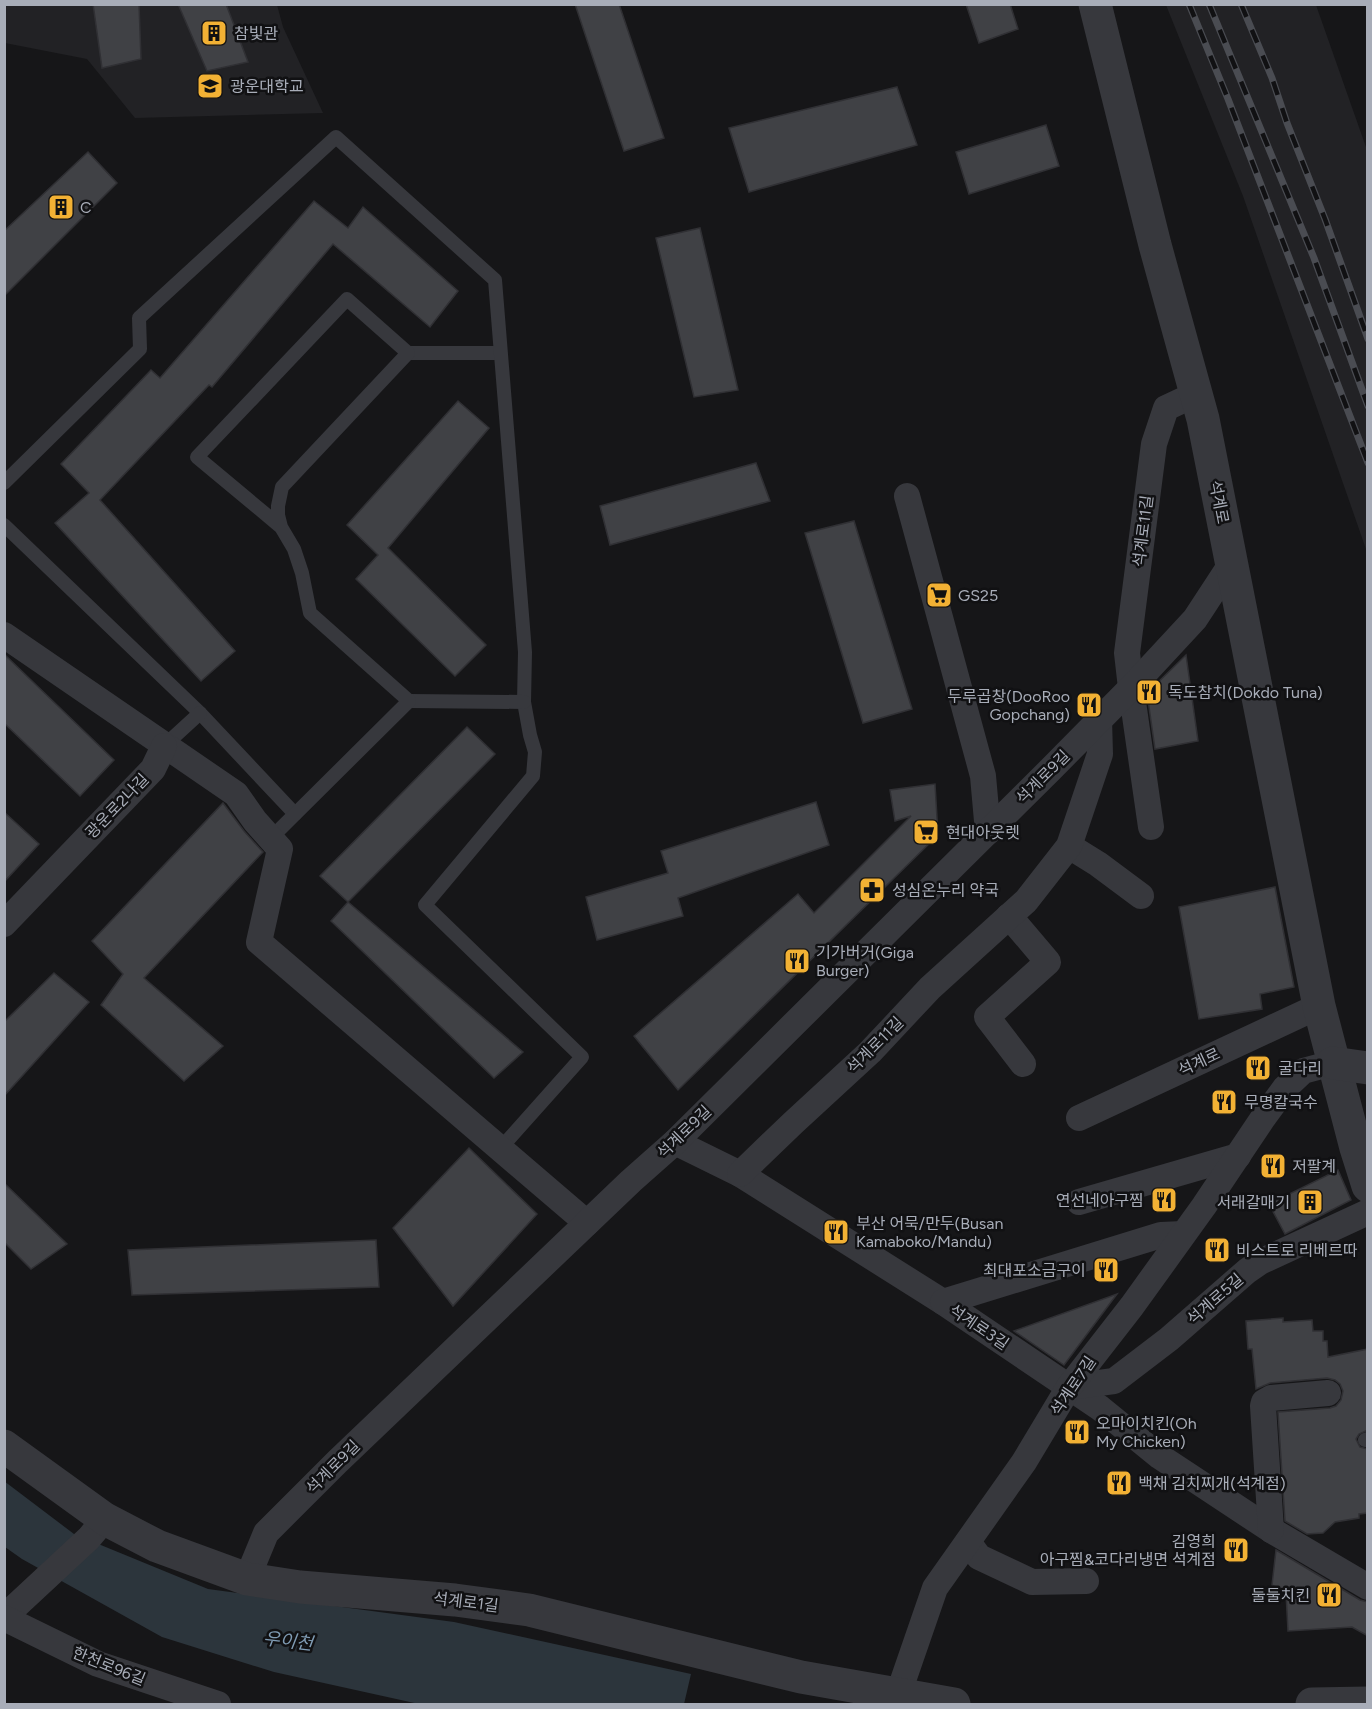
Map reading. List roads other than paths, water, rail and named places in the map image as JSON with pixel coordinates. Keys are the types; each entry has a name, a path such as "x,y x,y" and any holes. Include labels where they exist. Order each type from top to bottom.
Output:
{"street":[{"name":"석계로","path":"1095,4 1152,234 1203,420 1319,1006 1368,1186"},
{"name":"석계로11길","path":"1131,688 1127,653 1154,444 1166,408 1196,394"},
{"path":"907,496 983,776 988,832"},
{"name":"석계로9길","path":"248,1579 266,1533 337,1461 675,1142 988,832 1196,619 1231,564"},
{"path":"4,635 236,794 279,849 259,942 587,1223"},
{"path":"1131,688 1151,827"},
{"name":"석계로11길","path":"740,1174 870,1053 930,988 1026,901 1069,846 1100,754 1099,720"},
{"name":"광운로2나길","path":"4,924 153,768 164,746"},
{"path":"1069,846 1141,896"},
{"path":"1009,916 1048,962 987,1017 1023,1064"},
{"name":"석계로","path":"1079,1118 1319,1006"},
{"path":"1333,1063 1368,1068"},
{"name":"석계로7길","path":"898,1695 935,1588 1024,1462 1069,1387 1132,1306 1285,1088 1303,1071 1333,1063"},
{"name":"석계로3길","path":"675,1142 740,1174 943,1302 1100,1408 1159,1456 1271,1530 1368,1587"},
{"path":"1079,1202 1238,1156"},
{"name":"석계로5길","path":"1069,1387 1113,1381 1169,1339 1260,1262 1368,1212"},
{"path":"943,1302 1161,1235 1184,1234"},
{"path":"1271,1530 1264,1402 1271,1398 1328,1393"},
{"name":"석계로1길","path":"4,1446 97,1529 157,1546 248,1579 300,1587 456,1600 529,1610 801,1677 954,1704"},
{"path":"7,1614 97,1529"},
{"path":"968,1542 979,1557 1032,1582 1086,1581"},
{"name":"한천로96길","path":"7,1614 98,1664 218,1704"},
{"path":"1312,1704 1368,1703"}],"lane":[{"path":"4,483 140,349 139,318 336,137 495,280 525,652 524,702 535,752 533,776 425,904 582,1057 500,1149"},
{"path":"500,353 408,353 347,298 197,457 281,527 294,549 302,573 310,613 409,701 524,702"},
{"path":"281,527 278,506 282,487 408,353"},
{"path":"4,525 200,713 295,814"},
{"path":"270,839 409,701"},
{"path":"164,746 200,713"}],"water":[{"name":"우이천","path":"4,1481 74,1534 208,1589 454,1622 691,1674 684,1704 419,1704 274,1672 162,1637 22,1559 5,1547"}],"railway":[{"path":"1189,4 1228,99 1368,463"},
{"path":"1209,4 1314,258 1368,406"},
{"path":"1241,4 1272,78 1368,339"}],"place":[{"name":"참빛관","path":"214,33"},
{"name":"광운대학교","path":"210,86"},
{"name":"C","path":"61,207"},
{"name":"GS25","path":"939,595"},
{"name":"독도참치(Dokdo Tuna)","path":"1149,692"},
{"name":"두루곱창(DooRoo Gopchang)","path":"1089,705"},
{"name":"현대아웃렛","path":"926,832"},
{"name":"성심온누리 약국","path":"872,890"},
{"name":"기가버거(Giga Burger)","path":"797,961"},
{"name":"굴다리","path":"1258,1068"},
{"name":"무명칼국수","path":"1224,1102"},
{"name":"저팔계","path":"1273,1166"},
{"name":"연선네아구찜","path":"1164,1200"},
{"name":"서래갈매기","path":"1310,1202"},
{"name":"부산 어묵/만두(Busan Kamaboko/Mandu)","path":"836,1232"},
{"name":"비스트로 리베르따","path":"1217,1250"},
{"name":"최대포소금구이","path":"1106,1270"},
{"name":"오마이치킨(Oh My Chicken)","path":"1077,1432"},
{"name":"백채 김치찌개(석계점)","path":"1119,1483"},
{"name":"김영희 아구찜&코다리냉면 석계점","path":"1236,1550"},
{"name":"둘둘치킨","path":"1329,1595"}]}
